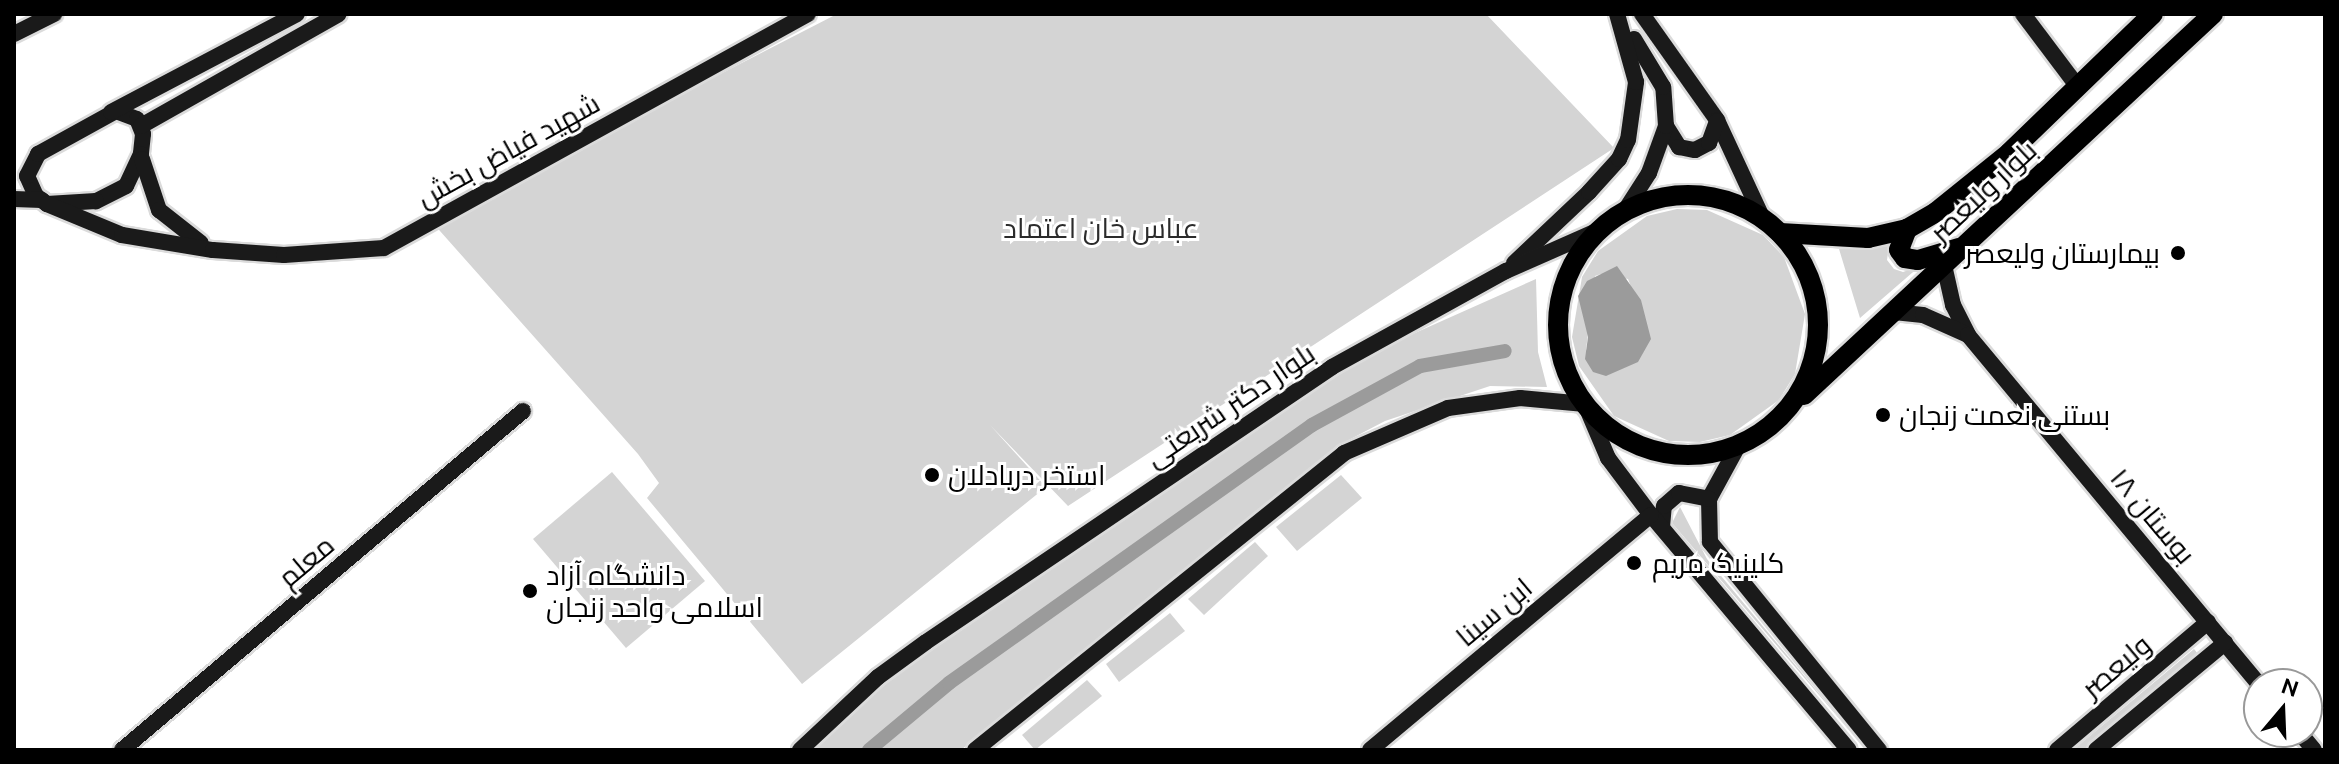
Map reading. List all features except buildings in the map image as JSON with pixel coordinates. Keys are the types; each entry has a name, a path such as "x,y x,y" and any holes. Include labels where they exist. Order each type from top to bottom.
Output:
{"main road":[{"path":"14,34 54,14"},
{"path":"14,167 34,160 109,113 297,14"},
{"path":"141,126 339,14"},
{"name":"شهید فیاض بخش","path":"45,202 122,235 213,250 284,255 384,248 808,14"},
{"path":"1618,14 1663,87 1666,126 1672,141 1695,150 1714,136 1717,120"},
{"path":"1506,271 1589,192 1619,159 1628,140 1636,82 1618,14"},
{"path":"1642,14 1717,120 1763,219"},
{"path":"2023,14 2078,87"},
{"name":"بلوار ولیعصر","path":"1780,233 1868,238 1907,229 1959,197 2153,14"},
{"name":"بلوار ولیعصر","path":"1789,408 2213,14"},
{"path":"109,113 124,112 141,126"},
{"path":"141,126 141,154 149,192 159,210 178,230 213,250"},
{"path":"1624,212 1649,173 1666,126"},
{"path":"14,199 45,202 108,197 126,186 141,154"},
{"path":"34,160 29,186 45,202"},
{"path":"975,750 1344,453 1386,430 1473,401 1520,398 1585,404 1609,428 1660,451 1705,455 1738,446 1766,430 1789,408 1807,381 1819,319 1800,259 1780,233 1763,219 1709,197 1665,198 1624,212 1599,230 1566,279 1559,308 1565,367 1585,404 1608,458 1849,750"},
{"path":"1907,229 1899,250 1905,258 1918,260 1965,246"},
{"name":"بلوار دکتر شریعتی","path":"800,750 878,677 926,642 1332,367 1506,271 1599,230"},
{"path":"1944,265 1953,305 1968,335"},
{"name":"بوستان ۱۸","path":"1894,312 1923,315 1968,335 2246,668"},
{"name":"معلم","path":"122,750 523,411"},
{"path":"1738,446 1709,499 1710,542 1879,750"},
{"path":"1657,521 1664,506 1679,493 1709,499"},
{"name":"ابن سینا","path":"1370,750 1657,521"},
{"name":"ولیعصر","path":"2057,750 2208,622"},
{"name":"ولیعصر","path":"2096,750 2225,643"}],"green space":[{"name":"عباس خان اعتماد","path":"837,14 1486,14 1614,148 1068,506 990,425 1046,487 802,684 647,498 659,483 638,454 432,222"},
{"path":"1677,209 1707,210 1763,235 1784,257 1805,314 1795,374 1779,400 1730,435 1700,442 1669,441 1614,416 1579,366 1572,337 1582,277 1598,251 1647,216","holes":["1601,274 1628,279 1647,329 1586,350 1595,276"]},
{"path":"1889,246 1887,260 1894,269 1903,272 1920,266 1860,318 1839,249"},
{"path":"1536,279 1538,352 1547,387 1490,386 1385,421 1345,442 961,750 813,750 875,689 1340,373 1388,345"},
{"path":"612,472 705,581 626,648 533,539"},
{"path":"1341,475 1362,498 1297,551 1276,527"},
{"path":"1680,507 1707,559 1866,750 1672,523"},
{"path":"1255,542 1268,556 1204,615 1188,599"},
{"path":"1170,613 1185,631 1119,682 1106,664"},
{"path":"2194,649 2198,654 2085,750 2073,750"},
{"path":"1087,680 1102,696 1035,750 1022,735"}],"shaded area":[{"path":"1617,266 1641,300 1651,339 1638,362 1606,376 1593,372 1585,359 1588,337 1578,296 1587,281"}],"waterway":[{"path":"869,750 949,683 1312,425 1420,366 1505,351"}],"place":[{"name":"بیمارستان ولیعصر","path":"2178,253"},
{"name":"بستنی نعمت زنجان","path":"1883,415"},
{"name":"استخر دریادلان","path":"932,475"},
{"name":"کلینیک مریم","path":"1634,563"},
{"name":"دانشگاه آزاد اسلامی واحد زنجان","path":"530,591"}]}
